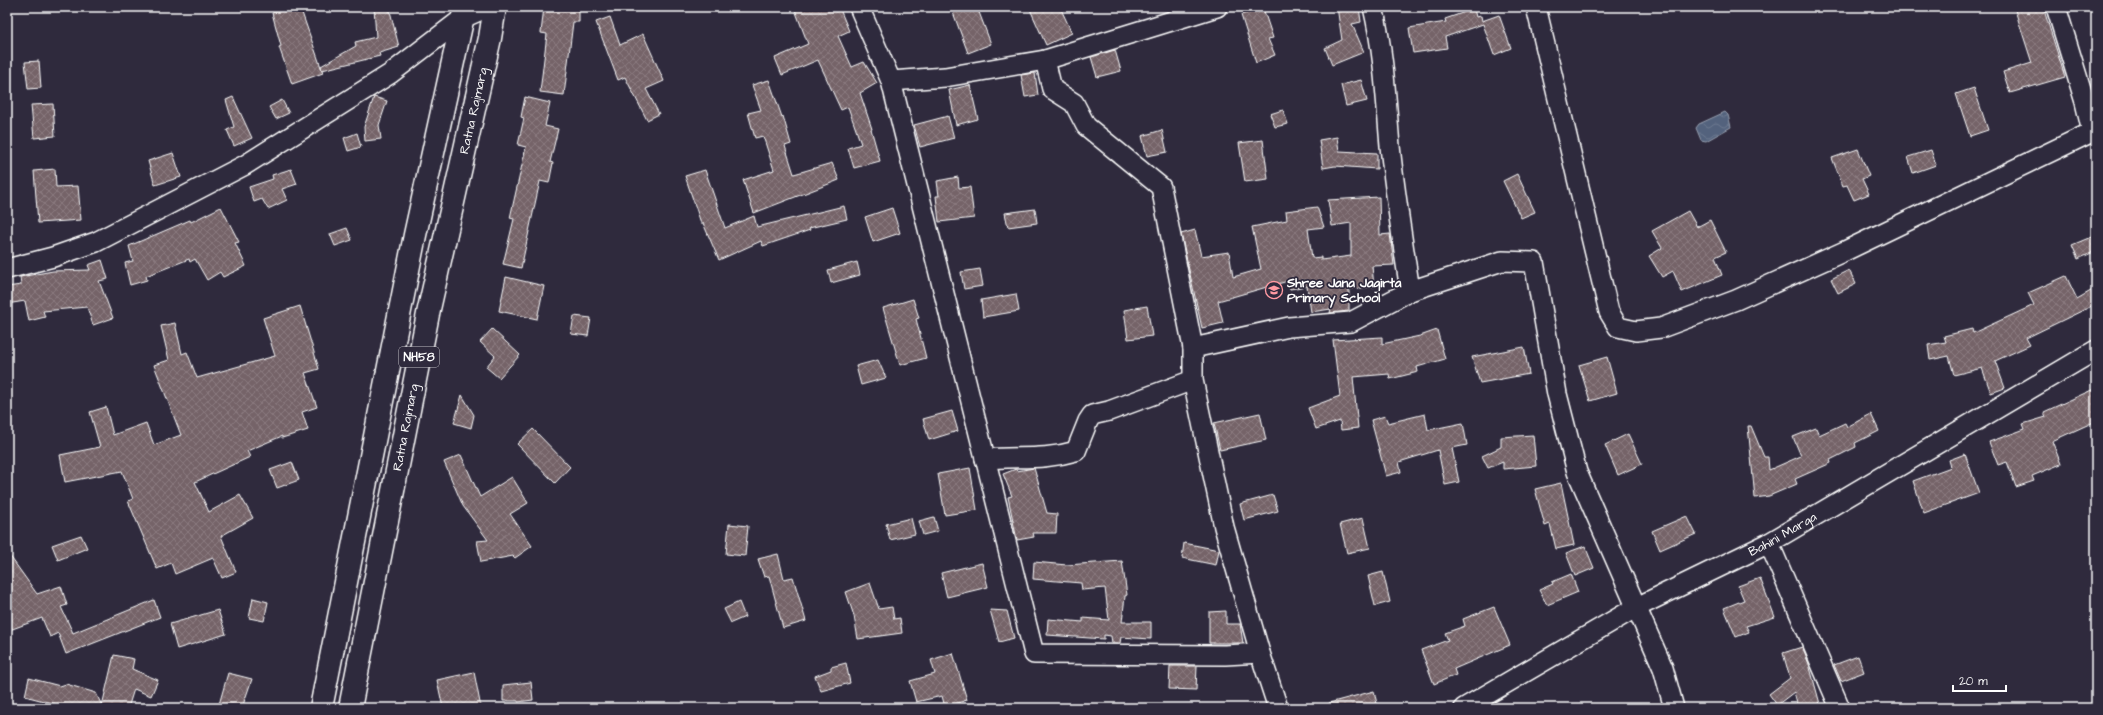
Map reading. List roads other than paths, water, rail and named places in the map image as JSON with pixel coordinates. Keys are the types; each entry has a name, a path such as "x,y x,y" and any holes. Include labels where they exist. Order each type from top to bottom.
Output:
{"main road":[{"name":"Ratna Rajmarg","path":"350,708 429,309 490,38 495,7"},
{"name":"NH58","path":"321,708 414,235 464,13"}],"street":[{"path":"7,269 53,257 96,242 245,165 390,74 464,13 488,7"},
{"path":"859,7 891,81 1034,654 1225,655 1260,653"},
{"path":"891,81 945,77 1045,60 1217,7"},
{"path":"1373,7 1379,30 1387,94 1390,146 1410,291"},
{"path":"1536,7 1609,312 1618,327 1636,331 1661,328 1736,300 1845,251 2094,131 2069,45 2056,7"},
{"path":"1045,60 1052,89 1074,104 1086,126 1161,187 1193,348 1193,380 1224,527 1260,653 1278,708"},
{"path":"1193,348 1289,327 1351,322 1410,291 1502,261 1534,262 1557,394 1577,472 1635,608 1663,668 1674,708"},
{"name":"Bahini Marga","path":"1464,708 1635,608 1769,543 2096,350"},
{"path":"985,459 1004,457 1030,459 1057,457 1076,451 1092,415 1109,411 1193,380"},
{"path":"1769,543 1840,708"}],"water":[{"path":"1725,112 1728,115 1731,127 1706,141 1701,140 1696,128 1699,124"}],"place":[{"name":"Shree Jana Jagirta Primary School","path":"1274,290"}]}
